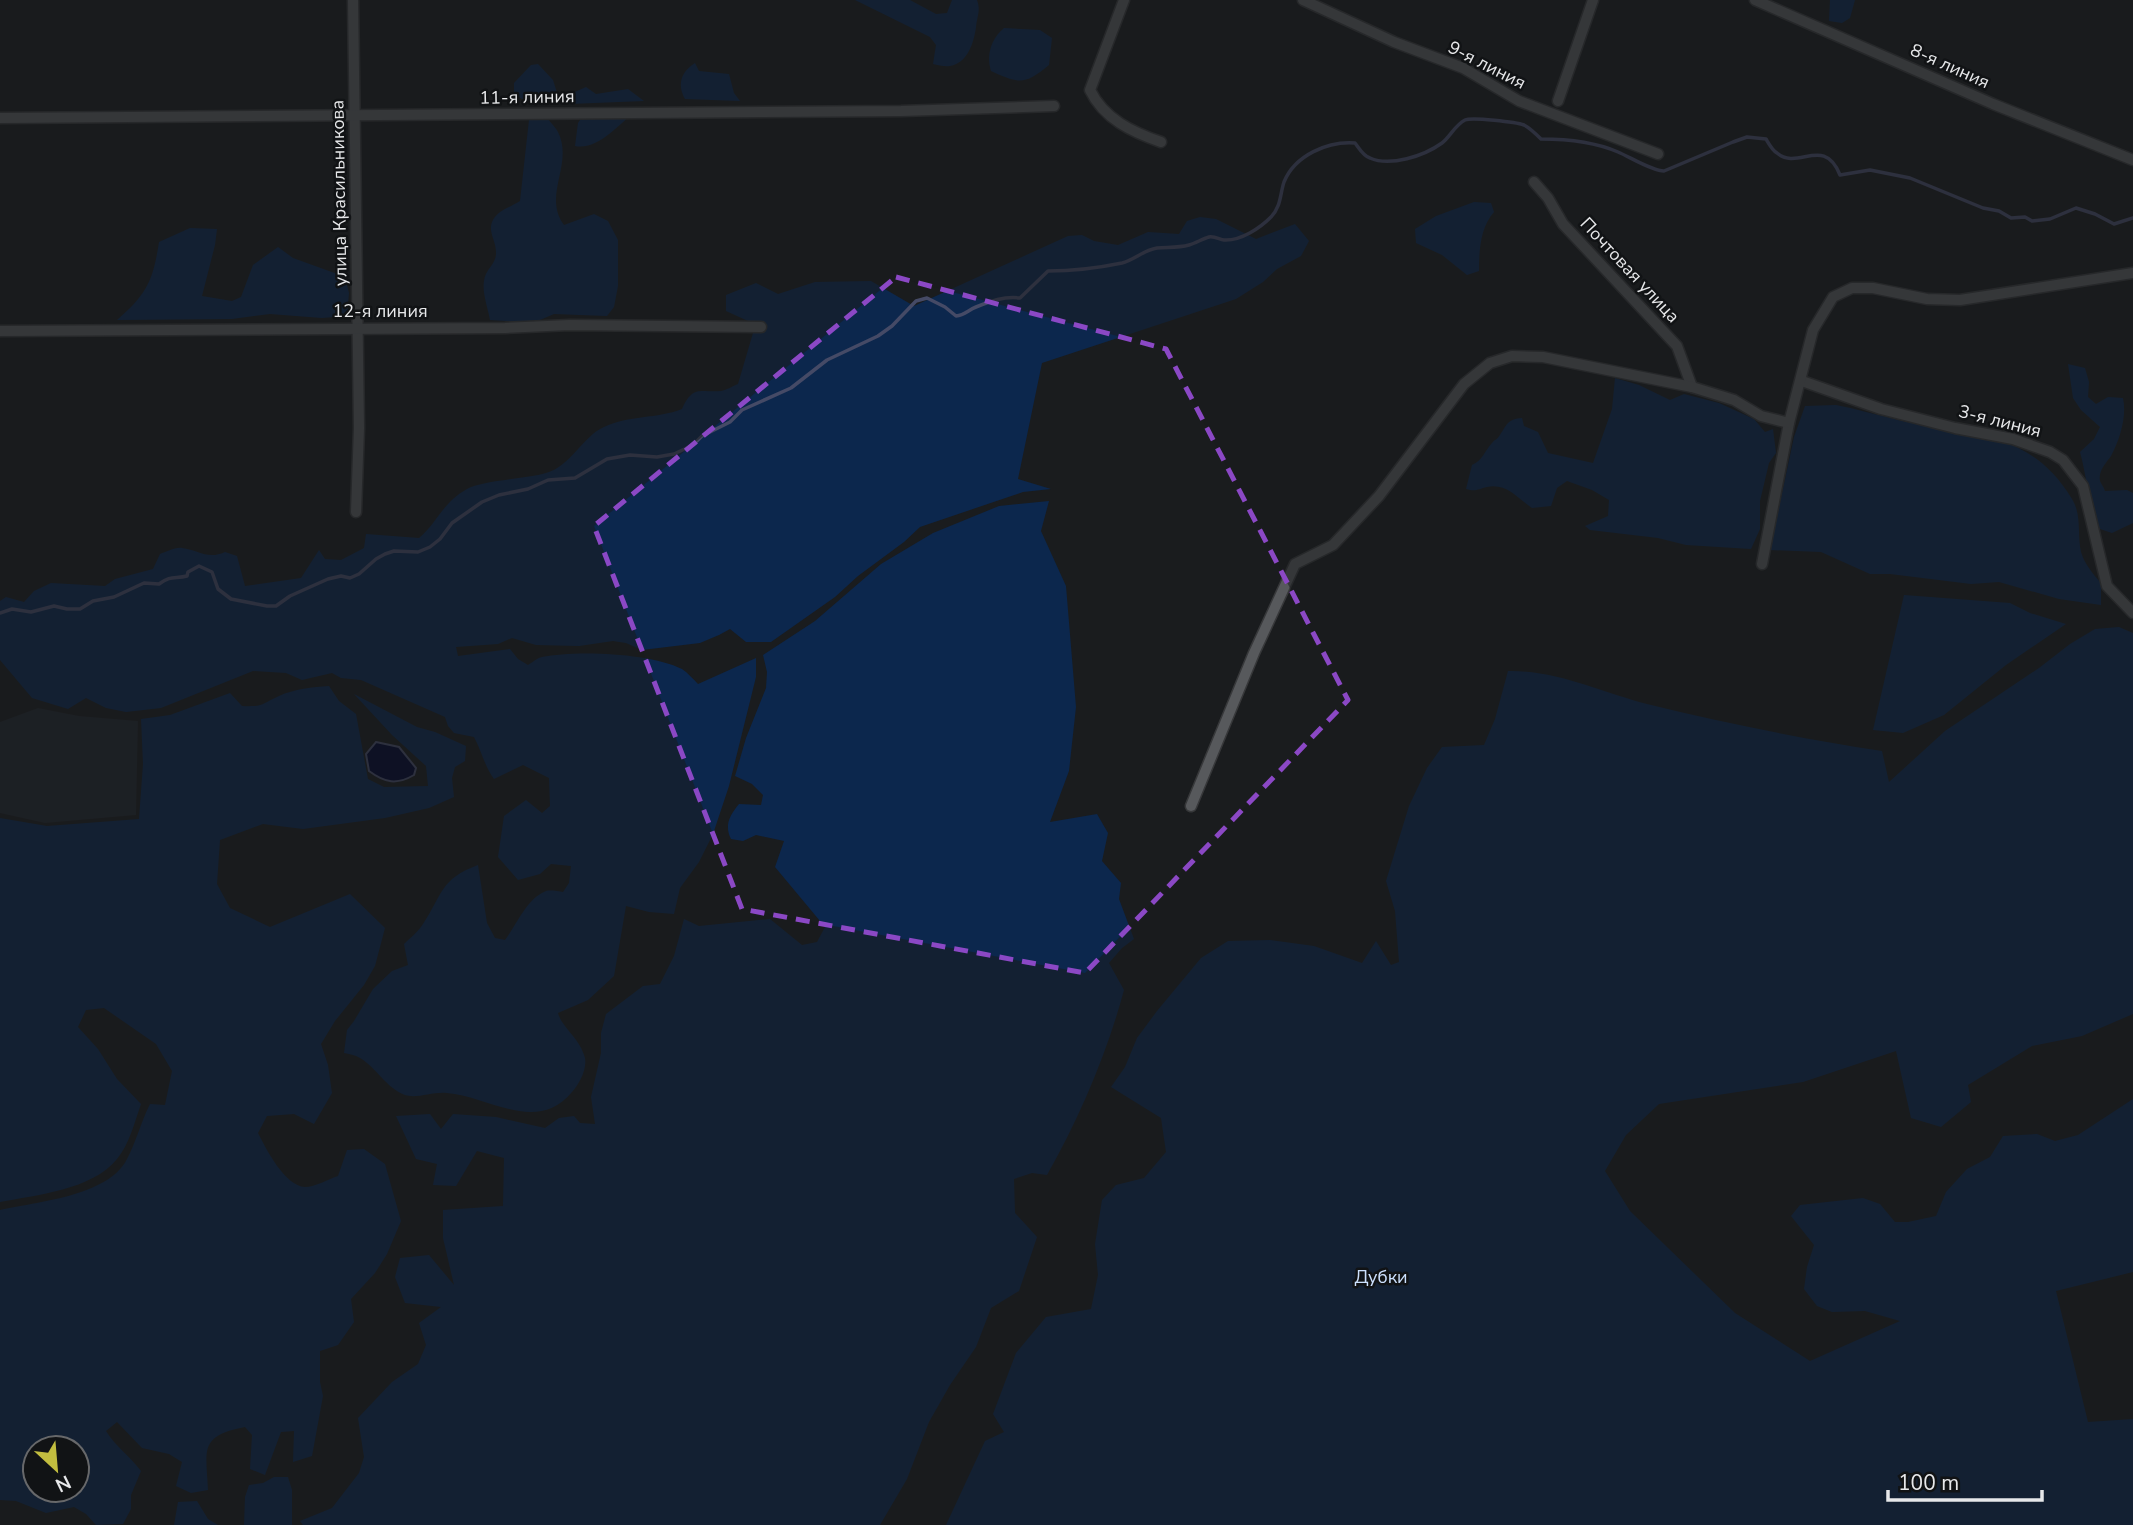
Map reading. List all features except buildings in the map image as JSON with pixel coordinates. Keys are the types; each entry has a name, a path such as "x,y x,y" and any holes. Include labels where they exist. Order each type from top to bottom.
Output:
{"street":[{"name":"улица Красильникова","path":"354,0 359,428 356,512"},
{"path":"1124,0 1090,90 1114,121 1161,142"},
{"name":"9-я линия","path":"1303,0 1394,42 1463,68 1519,101 1658,154"},
{"path":"1558,101 1593,0"},
{"name":"8-я линия","path":"1755,0 1993,104 2133,160"},
{"name":"11-я линия","path":"0,118 901,111 1054,106"},
{"name":"Почтовая улица","path":"1534,182 1548,198 1563,224 1678,346 1692,387"},
{"path":"1762,564 1789,423 1813,330 1833,297 1852,288 1872,288 1927,299 1960,300 2133,272"},
{"name":"12-я линия","path":"0,331 505,328 570,325 761,327"},
{"path":"1191,806 1254,653 1295,564 1333,545 1379,496 1464,384 1490,363 1512,356 1542,357 1692,387 1734,400 1761,415 1789,423"},
{"name":"3-я линия","path":"1802,381 1881,409 2012,439 2050,452 2063,460 2083,486 2107,586 2133,613"}],"highlighted area":[{"path":"896,277 1166,349 1348,700 1085,973 742,909 594,526"}],"shaded area":[{"path":"38,708 79,716 138,721 136,815 45,823 0,813 0,722"},
{"path":"376,742 399,747 416,768 414,775 391,781 369,771 366,754"}],"green space":[{"path":"855,0 910,0 936,14 947,13 952,0 977,0 979,7 972,45 966,56 956,64 933,64 936,45 930,37"},
{"path":"1830,0 1855,0 1850,18 1842,23 1829,21"},
{"path":"1004,28 1040,30 1052,38 1049,65 1034,76 1022,80 991,71 991,48"},
{"path":"695,63 699,71 729,74 734,93 740,101 685,99 681,88 682,79 686,70"},
{"path":"538,64 553,80 559,99 586,87 596,94 628,89 644,101 569,104 527,102 514,94 514,83 531,65"},
{"path":"637,110 600,140 584,146 575,146 578,123 582,117"},
{"path":"548,119 558,132 562,144 563,156 556,202 564,225 594,214 608,221 618,240 618,286 614,307 607,316 554,314 540,320 520,322 490,320 484,286 486,273 496,256 491,224 498,214 520,201 529,120"},
{"path":"1474,202 1491,203 1494,212 1483,232 1479,271 1467,275 1442,255 1416,243 1415,229 1436,216"},
{"path":"1200,217 1216,219 1256,239 1295,224 1309,241 1301,256 1277,269 1263,282 1236,299 1042,363 1018,479 1051,489 1023,492 920,527 835,597 771,642 746,642 730,629 700,643 642,650 613,641 579,646 536,645 512,638 498,644 456,647 458,656 510,649 518,659 528,665 540,658 557,655 633,656 682,669 698,684 756,658 756,677 729,786 713,834 699,862 680,888 674,914 649,912 626,906 614,976 588,1000 558,1013 583,1051 585,1067 572,1092 558,1105 543,1111 512,1110 447,1093 405,1095 392,1088 366,1062 344,1053 347,1030 373,989 392,971 408,965 404,944 421,927 444,888 456,876 478,865 487,923 495,938 505,940 528,906 539,895 548,891 563,892 569,883 571,866 551,864 540,874 518,880 498,857 504,816 526,800 542,813 550,806 549,778 523,765 494,779 474,737 454,733 445,717 361,680 341,678 332,673 302,680 286,673 253,671 161,708 126,712 106,708 86,698 68,709 32,698 0,660 0,601 6,597 24,602 34,591 51,583 105,586 115,579 153,569 160,554 179,548 208,555 225,552 237,556 245,586 301,578 319,550 325,559 341,560 364,548 366,534 419,538 446,506 467,489 555,470 589,437 604,427 682,409 690,396 698,391 728,389 738,384 753,333 748,321 726,311 726,295 756,283 778,294 815,282 871,281 914,306 1068,236 1082,235 1094,241 1118,245 1148,232 1179,234 1187,221"},
{"path":"190,228 217,229 202,296 232,301 241,297 253,265 278,247 293,258 340,275 346,281 349,293 347,316 322,318 270,314 232,319 117,320 147,286 159,242"},
{"path":"2068,364 2085,368 2089,382 2088,397 2096,404 2108,397 2123,398 2124,412 2120,435 2101,471 2100,481 2105,491 2127,490 2133,493 2133,523 2112,533 2100,529 2097,522 2080,452 2094,439 2100,427 2081,410 2073,398"},
{"path":"1615,378 1639,385 1670,400 1684,394 1719,403 1754,419 1765,432 1773,429 1776,453 1769,463 1760,501 1760,529 1751,549 1686,545 1658,538 1590,530 1585,526 1608,516 1609,500 1592,490 1567,481 1557,488 1551,506 1532,508 1500,487 1466,489 1472,465 1499,437 1508,423 1517,419 1522,418 1524,426 1538,432 1548,453 1593,463 1612,409"},
{"path":"1836,405 1996,439 2037,459 2055,476 2075,505 2081,552 2101,583 2101,605 2059,599 1999,582 1971,584 1870,574 1821,552 1770,550 1794,437 1805,406"},
{"path":"1049,501 1041,531 1066,586 1076,707 1069,771 1050,822 1097,814 1108,833 1102,861 1121,883 1119,899 1134,939 1109,963 1124,990 1101,1061 1071,1130 1047,1175 1032,1173 1014,1179 1015,1213 1037,1237 1019,1291 991,1308 976,1347 929,1422 907,1479 880,1525 303,1525 300,1521 332,1508 359,1473 364,1457 358,1418 392,1382 418,1364 426,1345 419,1323 441,1307 405,1303 395,1277 400,1258 429,1255 454,1285 443,1238 443,1210 503,1206 504,1158 477,1151 456,1186 433,1185 437,1164 416,1159 396,1116 430,1114 441,1129 453,1114 496,1117 545,1128 559,1118 574,1116 580,1123 595,1124 591,1097 606,1014 643,986 660,984 674,956 684,919 699,926 770,919 802,945 817,942 825,927 775,867 784,841 756,835 743,841 731,839 728,829 731,816 739,804 761,805 763,795 752,784 735,776 746,738 766,688 767,672 763,655 815,621 881,564 933,533 999,506"},
{"path":"1904,595 2010,603 2030,613 2066,624 2006,665 1944,715 1903,733 1873,730"},
{"name":"Дубки","path":"2119,627 2133,633 2133,1014 2082,1036 2032,1046 1968,1085 1971,1102 1941,1127 1911,1118 1896,1051 1803,1082 1659,1104 1626,1135 1605,1171 1630,1211 1735,1313 1810,1361 1900,1321 1865,1311 1832,1312 1817,1306 1804,1289 1814,1245 1791,1216 1800,1205 1863,1198 1880,1204 1895,1222 1936,1216 1946,1192 1967,1169 1990,1157 2003,1136 2037,1134 2055,1141 2078,1135 2133,1099 2133,1272 2056,1291 2088,1422 2133,1419 2133,1525 946,1525 985,1441 1004,1432 993,1414 1016,1353 1046,1317 1091,1309 1098,1275 1095,1244 1102,1200 1116,1185 1144,1178 1166,1152 1161,1118 1111,1087 1125,1067 1137,1038 1201,958 1228,941 1270,940 1314,946 1362,963 1376,941 1391,965 1399,962 1395,911 1386,881 1409,806 1427,768 1442,747 1484,745 1495,719 1508,671 1544,674 1706,718 1882,751 1889,782 1945,731 2070,644 2095,629"},
{"path":"329,686 339,701 356,714 368,779 384,787 428,786 426,766 392,735 354,694 417,727 466,746 465,761 455,767 452,778 454,797 429,808 385,818 303,829 263,824 220,840 217,884 230,908 270,927 350,894 385,928 375,966 321,1044 328,1065 332,1093 314,1124 294,1114 267,1116 258,1133 283,1174 305,1187 338,1176 347,1150 364,1149 385,1164 401,1221 387,1254 375,1273 351,1299 354,1322 338,1345 320,1351 323,1396 312,1456 293,1462 294,1431 281,1432 265,1475 250,1469 252,1435 245,1427 230,1431 220,1435 208,1446 208,1490 191,1493 176,1486 182,1462 169,1454 142,1448 117,1422 106,1431 141,1471 131,1495 131,1509 123,1524 96,1525 86,1514 74,1507 46,1513 24,1504 91,1504 91,1434 21,1434 21,1503 0,1500 0,1210 70,1195 105,1181 118,1171 127,1159 150,1104 165,1105 172,1071 156,1044 104,1008 86,1010 78,1027 98,1049 117,1079 141,1104 128,1140 117,1159 93,1178 63,1190 0,1202 0,818 47,826 139,819 143,764 141,719 170,715 230,693 242,706 255,706 304,689"},
{"path":"274,1477 288,1477 292,1490 292,1525 244,1525 245,1497 249,1485 263,1483"},
{"path":"197,1501 208,1519 218,1525 174,1525 178,1502"}],"waterway":[{"path":"0,613 12,609 31,612 54,606 80,609 93,601 114,597 144,583 159,584 170,578 187,576 188,572 199,566 212,572 218,589 231,599 276,606 290,596 328,579 341,576 350,578 359,574 385,554 394,551 418,552 430,547 452,523 482,502 499,495 528,489 548,480 575,478 607,459 630,455 657,457 674,454 693,445 702,436 730,422 742,410 791,388 827,360 878,336 892,326 916,301 927,298 956,316 992,301 1020,298 1048,271 1122,263 1152,249 1185,246 1209,237 1230,240 1243,236 1256,229 1274,213 1284,182 1296,164 1304,157 1334,144 1355,143 1365,156 1397,161 1426,152 1442,143 1465,120 1485,119 1524,125 1541,139 1570,140 1600,146 1653,169 1664,171 1747,137 1766,139 1774,150 1785,157 1826,157 1834,163 1840,175 1870,170 1910,178 2011,218 2025,217 2032,221 2050,219 2076,208 2114,224 2133,218"}]}
